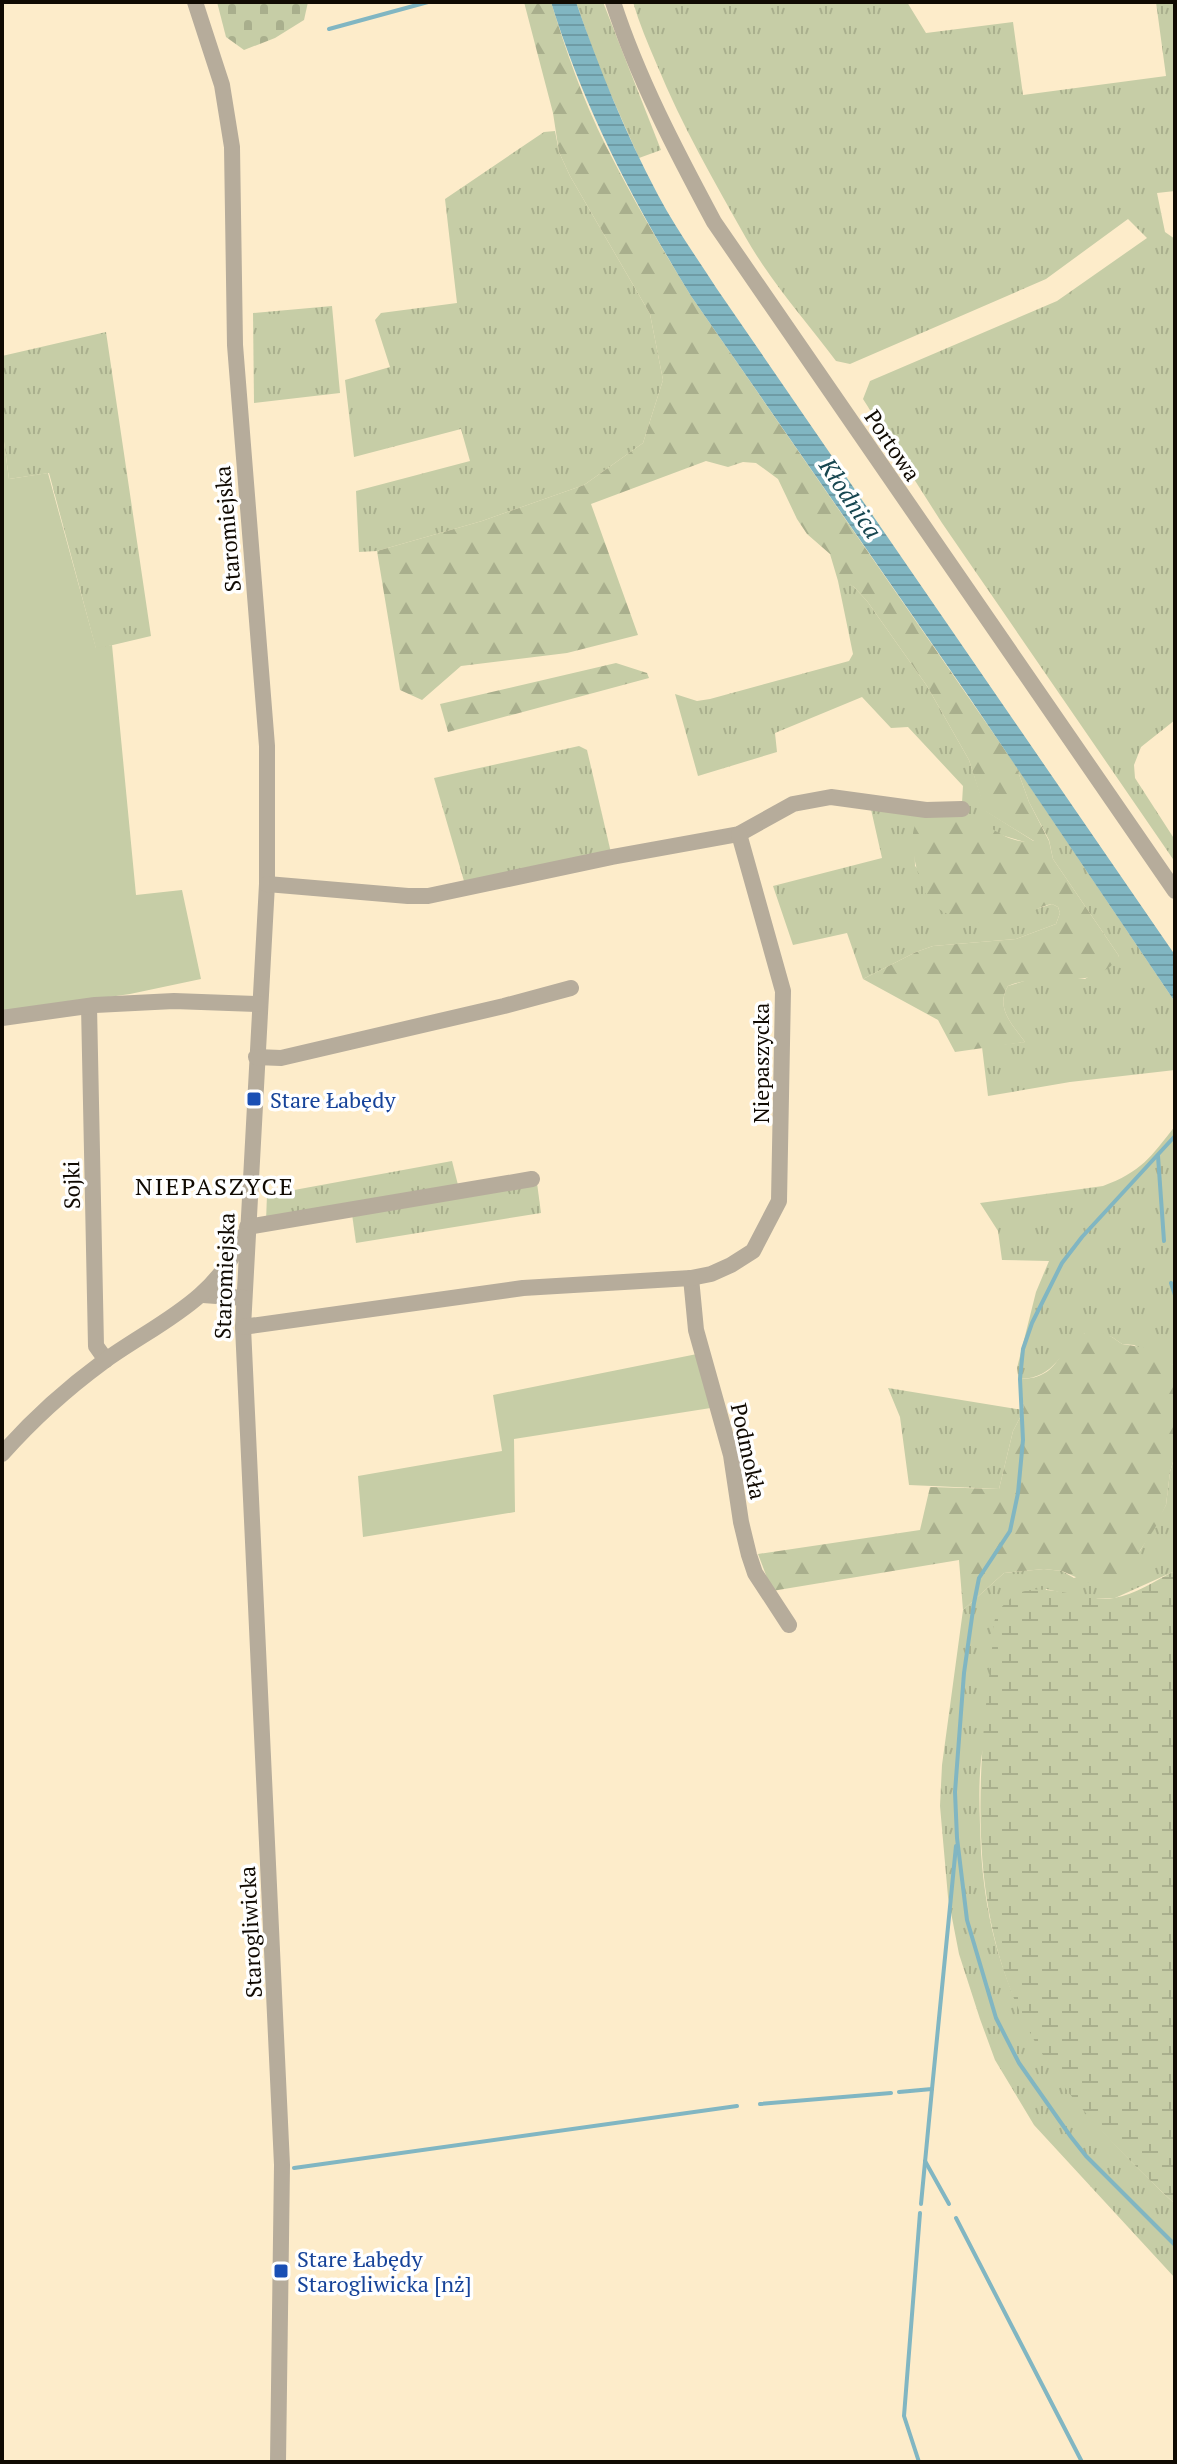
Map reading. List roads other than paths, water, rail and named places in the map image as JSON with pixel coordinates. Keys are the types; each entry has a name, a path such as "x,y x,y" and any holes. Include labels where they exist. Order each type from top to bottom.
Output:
{"street":[{"name":"Staromiejska","path":"195,2 222,85 232,147 235,345 267,746 267,884 243,1327 246,1401"},
{"name":"Portowa","path":"613,2 636,65 714,222 1175,891"},
{"path":"267,884 428,896 739,834 793,804 831,797 926,810 962,809"},
{"name":"Niepaszycka","path":"243,1327 523,1288 691,1278 711,1274 753,1251 779,1201 783,991 739,834"},
{"path":"256,1057 281,1058 571,988"},
{"path":"2,1018 89,1006 174,1001 259,1004"},
{"name":"Sojki","path":"89,1006 96,1346 106,1360"},
{"path":"206,1292 228,1265 247,1227 532,1179"},
{"name":"Podmokła","path":"691,1278 696,1330 731,1455 749,1555 755,1573 789,1625"},
{"path":"2,1454 49,1405 106,1360 167,1322 206,1292 220,1284 236,1287 244,1296"},
{"name":"Starogliwicka","path":"246,1401 282,2165 278,2462"}],"water":[{"name":"Kłodnica","path":"551,2 576,2 624,124 679,231 1175,955 1175,1002 969,697 691,296 612,154 579,80"}],"waterway":[{"path":"329,29 428,2"},
{"path":"1175,1136 1062,1263 1032,1323 1023,1349 1020,1379 1023,1440 1018,1493 1010,1531 979,1578 964,1673 955,1792 967,1920 996,2018 1019,2063 1071,2137 1175,2245"},
{"path":"1158,1156 1164,1241"},
{"path":"1171,1283 1175,1295"},
{"path":"899,2092 932,2089 956,1846"},
{"path":"921,2204 932,2089"},
{"path":"760,2104 891,2093"},
{"path":"294,2168 737,2106"},
{"path":"925,2161 949,2204"},
{"path":"919,2462 904,2416 920,2213"},
{"path":"956,2218 1082,2462"}],"place":[{"name":"Stare Łabędy","path":"254,1099"},
{"name":"Stare Łabędy Starogliwicka [nż]","path":"281,2271"}],"district":[{"name":"NIEPASZYCE","path":"215,1186"}]}
